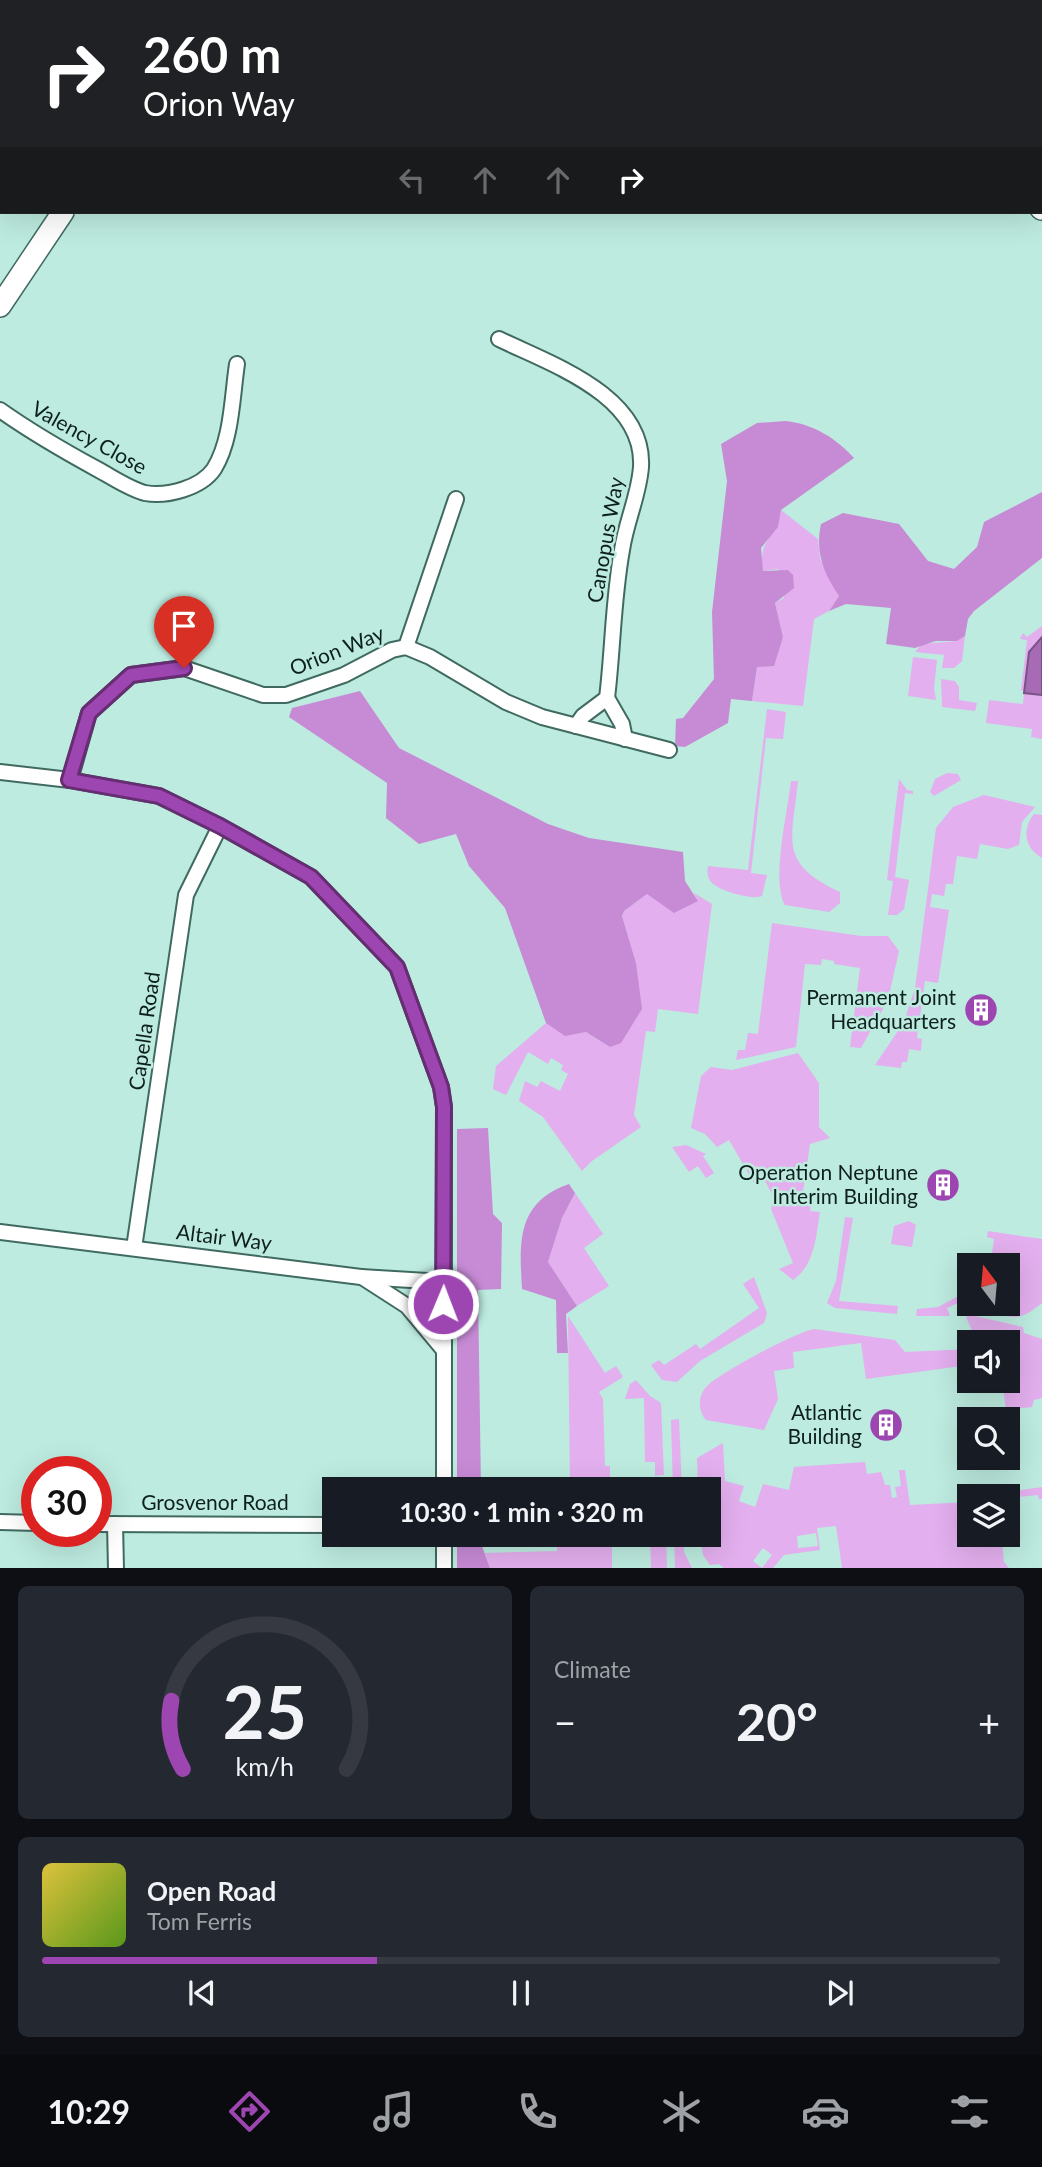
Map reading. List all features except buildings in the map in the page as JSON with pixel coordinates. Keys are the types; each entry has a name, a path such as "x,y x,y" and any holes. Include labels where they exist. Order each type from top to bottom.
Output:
{"street":[{"path":"0,306 62,214"},
{"name":"Canopus Way","path":"499,339 572,375 605,396 621,410 636,440 641,467 622,547 607,698"},
{"name":"Valency Close","path":"0,410 38,436 121,483 145,493 165,494 191,486 212,472 225,442 237,364"},
{"path":"406,647 456,499"},
{"name":"Orion Way","path":"69,780 89,713 131,675 184,668 262,695 286,695 344,675 392,650 406,647 430,657 506,702 560,723 669,750"},
{"path":"576,726 583,716 607,698 622,724 625,739"},
{"path":"0,772 69,780 159,796 220,826 311,877 397,967 441,1087 444,1107 443,1477"},
{"name":"Capella Road","path":"134,1248 186,895 220,826"},
{"name":"Altair Way","path":"0,1232 361,1277 444,1282"},
{"path":"361,1277 407,1306 442,1348"},
{"path":"0,1522 21,1523"},
{"path":"115,1524 116,1568"},
{"name":"Grosvenor Road","path":"115,1524 322,1525"},
{"path":"443,1547 444,1568"}],"shaded area":[{"path":"786,421 823,433 840,444 854,458 781,510 778,527 761,548 763,571 788,570 793,575 794,588 775,603 783,637 774,666 757,667 752,701 731,699 728,723 685,747 675,746 676,719 683,718 714,679 712,612 727,481 721,444 757,423"},
{"path":"1042,492 1042,558 974,611 968,619 965,636 957,641 936,641 915,648 886,644 891,608 846,604 829,611 839,596 822,562 819,544 821,524 843,513 899,524 928,561 954,569 977,547 984,522"},
{"path":"781,510 818,539 820,559 839,596 829,611 814,619 803,706 752,701 757,667 783,638 775,603 784,598 778,569 763,571 762,561 765,546"},
{"path":"1042,626 1042,637 1029,652 1024,691 1021,690 1027,640 1020,639 1023,633 1027,637"},
{"path":"965,636 962,661 954,668 942,668 944,655 915,652 922,644 957,641"},
{"path":"1042,637 1042,695 1024,693 1029,652"},
{"path":"913,657 937,660 934,688 936,700 908,696"},
{"path":"941,679 955,681 959,687 959,700 977,703 975,711 942,707"},
{"path":"360,691 399,748 548,824 589,838 683,852 685,881 698,901 674,913 647,894 624,911 622,916 636,963 642,1009 621,1043 610,1047 586,1032 565,1036 546,1023 505,908 469,866 456,834 419,844 386,818 387,783 289,717 292,708"},
{"path":"1024,693 1042,695 1042,739 1031,737 1032,729 986,723 989,700 1023,704"},
{"path":"767,709 786,712 783,739 766,738 751,873 767,875 762,896 751,897 716,886 709,879 708,866 748,870"},
{"path":"947,773 958,774 961,780 934,796 930,792 935,779"},
{"path":"899,779 913,794 905,793 895,877 909,880 904,909 897,915 888,915 893,881 887,880"},
{"path":"791,781 798,781 792,835 798,860 806,871 840,892 840,903 829,912 785,905 781,894 780,862"},
{"path":"984,795 1035,807 1022,822 1019,845 1008,849 980,844 977,859 957,856 953,884 946,884 944,896 932,894 930,907 949,910 938,983 925,981 917,1038 922,1039 921,1051 909,1049 907,1062 902,1062 901,1068 875,1065 904,1022 915,988 936,828 953,807"},
{"path":"1034,814 1042,815 1042,858 1028,844 1028,826"},
{"path":"694,893 712,904 698,1014 658,1009 655,1032 646,1031 634,1115 641,1127 582,1171 543,1117 519,1101 525,1081 537,1087 541,1081 560,1091 568,1074 561,1070 563,1065 551,1058 548,1064 528,1052 506,1095 493,1089 496,1066 546,1023 565,1035 586,1032 610,1047 636,963 622,916 624,911 647,894 698,901"},
{"path":"772,923 861,936 888,936 899,951 888,1000 861,1048 850,1047 860,968 822,959 821,965 805,964 796,1047 736,1060 738,1050 745,1050 748,1033 758,1034"},
{"path":"798,1053 819,1083 819,1127 830,1138 810,1144 803,1192 812,1199 810,1211 820,1212 810,1258 793,1280 779,1269 793,1263 771,1209 773,1196 764,1179 754,1183 729,1140 717,1147 705,1134 691,1128 701,1076 711,1067 732,1070"},
{"path":"488,1128 493,1214 502,1223 501,1289 478,1290 481,1477 457,1477 457,1129"},
{"path":"686,1145 706,1154 703,1156 714,1173 706,1178 698,1166 689,1172 672,1147"},
{"path":"569,1184 575,1193 562,1218 548,1262 577,1306 566,1314 568,1353 557,1353 556,1300 522,1289 522,1239 530,1212 539,1201"},
{"path":"575,1193 603,1234 584,1248 609,1286 577,1306 548,1262 562,1218"},
{"path":"845,1217 853,1218 839,1301 898,1306 897,1314 835,1308 827,1303 836,1281"},
{"path":"909,1221 916,1225 912,1247 891,1244 894,1226"},
{"path":"988,1231 1042,1239 1042,1303 1027,1314 1021,1316 1015,1317 1005,1316 1020,1316 1020,1253 992,1253 994,1239 987,1237"},
{"path":"754,1277 767,1313 764,1323 700,1361 677,1382 662,1380 651,1365 659,1360 664,1365 696,1344 700,1349 759,1308 743,1284"},
{"path":"957,1297 957,1303 947,1308 950,1316 916,1316 917,1309 938,1307"},
{"path":"568,1316 605,1373 616,1366 623,1377 599,1392 603,1399 605,1466 610,1466 610,1477 570,1477"},
{"path":"974,1316 1023,1327 1024,1333 1042,1339 1042,1398 1034,1400 1032,1407 1006,1407 1004,1393 1020,1393 1020,1330 972,1330 966,1317"},
{"path":"814,1329 895,1340 905,1352 957,1350 957,1367 866,1379 861,1343 793,1352 794,1368 774,1371 778,1399 764,1430 706,1420 701,1412 700,1402 708,1385 760,1353"},
{"path":"636,1380 650,1396 661,1403 664,1475 655,1476 655,1462 645,1462 644,1398 625,1399 630,1384"},
{"path":"679,1419 681,1477 673,1477 671,1420"},
{"path":"723,1443 725,1481 744,1486 739,1501 755,1507 763,1484 789,1490 794,1467 865,1462 867,1474 881,1472 885,1485 890,1485 892,1498 897,1497 895,1487 901,1486 899,1470 905,1470 910,1505 957,1503 957,1547 1003,1547 1004,1562 1009,1568 842,1568 836,1526 817,1528 820,1550 784,1555 773,1568 762,1568 724,1568 719,1564 710,1565 703,1555 702,1547 721,1547 721,1477 698,1477 697,1458","holes":["816,1533 818,1546 798,1548 797,1536","763,1548 772,1555 762,1568 753,1561"]},
{"path":"1042,1487 1042,1499 1039,1499 1038,1495 1020,1497 1020,1490"},
{"path":"457,1547 482,1547 490,1568 457,1568"},
{"path":"557,1547 612,1547 612,1568 490,1568 485,1553 557,1551"},
{"path":"650,1547 666,1547 667,1568 651,1568"},
{"path":"674,1547 684,1547 692,1568 675,1568"}],"place":[{"name":"Permanent Joint Headquarters","path":"981,1010"},
{"name":"Operation Neptune Interim Building","path":"943,1185"},
{"name":"Atlantic Building","path":"886,1425"}],"route":[{"path":"184,668 131,675 89,713 69,780 159,796 220,826 311,877 397,967 441,1087 444,1107 443,1304"}]}
